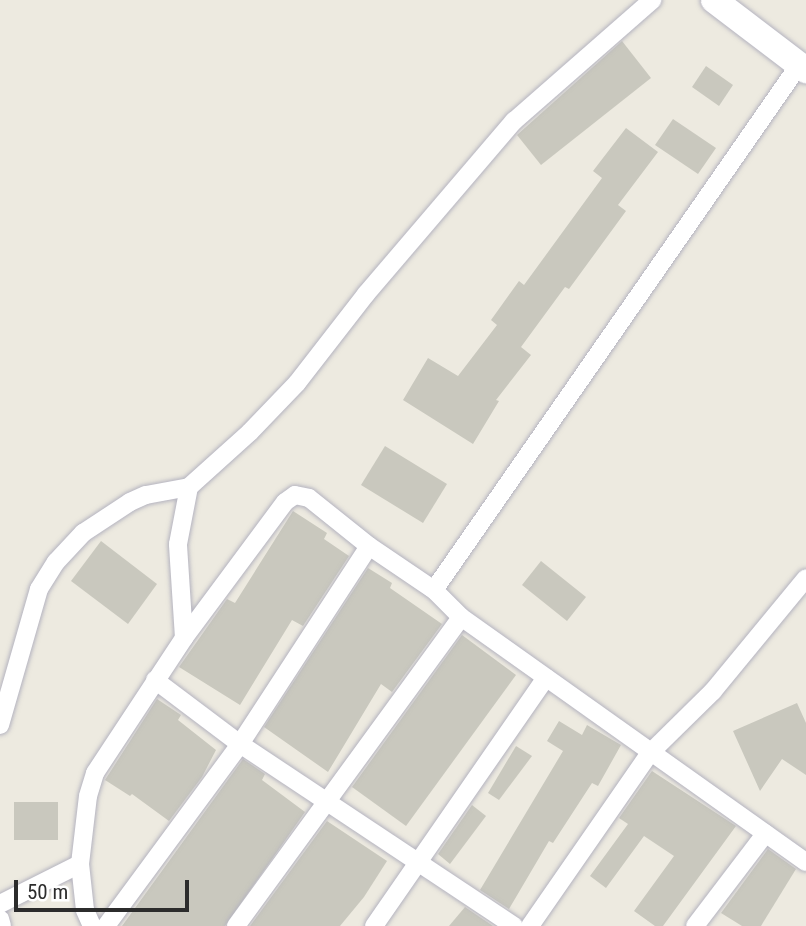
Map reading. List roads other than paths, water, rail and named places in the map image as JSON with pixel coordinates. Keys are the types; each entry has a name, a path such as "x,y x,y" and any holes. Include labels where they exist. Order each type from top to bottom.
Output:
{"street":[{"path":"0,725 46,574 83,533 130,502 146,495 189,487 250,432 297,383 366,294 514,121 652,0"},
{"path":"435,590 803,67 714,0"},
{"path":"184,638 178,544 189,487"},
{"path":"92,926 85,910 80,864 88,796 95,773 184,638 290,497 295,495 309,498 369,546 435,590 461,617 806,862"},
{"path":"106,926 240,744 369,546"},
{"path":"530,926 650,753 713,691 806,578"},
{"path":"236,926 461,617"},
{"path":"375,926 546,678"},
{"path":"155,680 240,744 514,926"},
{"path":"695,926 765,834"},
{"path":"0,904 80,864"},
{"path":"0,919 2,926"}]}
